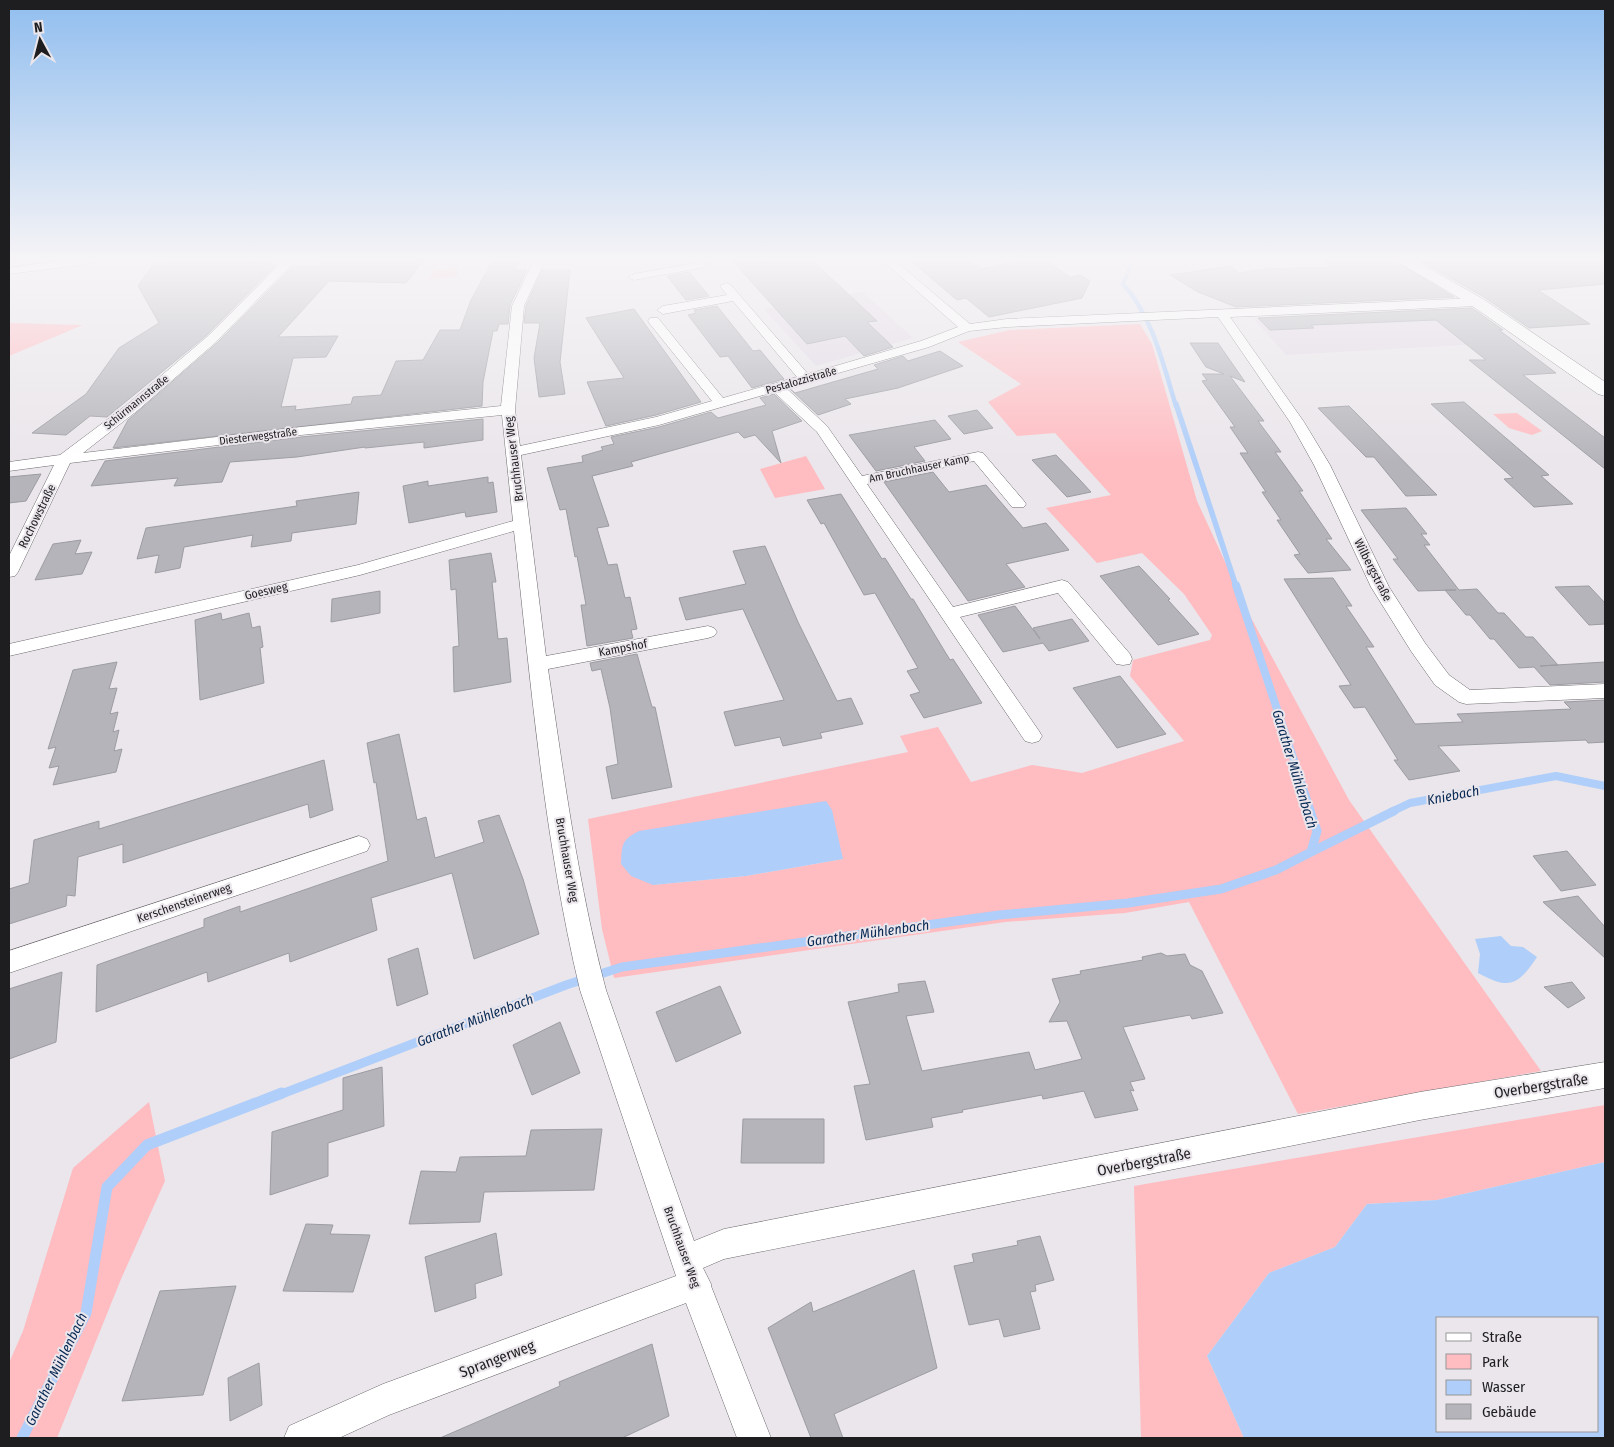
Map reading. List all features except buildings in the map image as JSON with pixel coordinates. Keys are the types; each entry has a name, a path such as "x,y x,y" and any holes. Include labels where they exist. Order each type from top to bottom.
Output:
{"main road":[{"path":"1516,328 1605,390"}],"street":[{"name":"Schürmannstraße","path":"65,459 133,407 223,328"},
{"name":"Bruchhauser Weg","path":"516,328 508,410 538,664 561,831 586,960 593,990 690,1272 754,1438"},
{"path":"660,328 720,403"},
{"path":"761,328 806,379"},
{"name":"Pestalozzistraße","path":"513,452 659,421 925,344 971,328"},
{"name":"Wilbergstraße","path":"1231,328 1297,422 1322,465 1380,588 1442,680 1466,697 1605,691"},
{"name":"Am Bruchhauser Kamp","path":"777,387 822,429 1032,736"},
{"name":"Diesterwegstraße","path":"9,466 508,410"},
{"name":"Am Bruchhauser Kamp","path":"858,481 978,456 1018,504"},
{"name":"Rochowstraße","path":"9,572 65,459"},
{"name":"Goesweg","path":"9,650 360,570 522,524"},
{"path":"950,614 1062,586 1123,659"},
{"name":"Kampshof","path":"538,664 708,632"},
{"name":"Kerschensteinerweg","path":"9,962 360,845"},
{"name":"Overbergstraße","path":"690,1272 724,1244 1420,1106 1605,1075"},
{"name":"Sprangerweg","path":"301,1438 383,1401 690,1272"}],"shaded area":[{"path":"781,328 902,328 913,338 816,366"},
{"path":"1262,328 1496,328 1516,342 1286,355"}],"green space":[{"path":"9,328 77,328 9,356"},
{"path":"1142,328 1152,344 1197,501 1250,616 1349,800 1541,1071 1298,1114 1189,902 1125,913 1005,922 614,978 602,929 588,819 908,752 900,736 938,727 971,782 1032,765 1082,773 1184,741 1130,676 1133,660 1210,640 1212,635 1184,594 1142,553 1097,563 1046,508 1111,495 1055,433 1017,436 988,402 1021,384 958,342 1010,330","holes":["843,859 746,876 653,885"]},
{"path":"1517,413 1542,431 1532,435 1509,428 1493,414"},
{"path":"806,456 825,489 775,498 760,469"},
{"path":"149,1102 165,1181 121,1279 57,1438 9,1438 9,1363 23,1331 73,1168"},
{"path":"1605,1105 1605,1162 1437,1200 1367,1204 1335,1247 1269,1273 1207,1356 1244,1438 1141,1438 1134,1186"}],"water":[{"path":"826,801 832,810 843,859 746,876 653,885 631,876 621,864 626,840 639,831"},
{"path":"1501,936 1511,946 1523,947 1537,957 1524,974 1512,982 1498,982 1478,973 1480,954 1475,939"},
{"path":"1605,1162 1605,1438 1244,1438 1207,1356 1269,1273 1335,1247 1367,1204 1437,1200"}],"waterway":[{"name":"Garather Mühlenbach","path":"1151,328 1176,406"},
{"name":"Garather Mühlenbach","path":"1176,404 1236,586"},
{"name":"Garather Mühlenbach","path":"1236,585 1311,812"},
{"name":"Kniebach","path":"1391,812 1410,803 1556,776 1605,786"},
{"name":"Garather Mühlenbach","path":"1310,811 1317,831 1311,852"},
{"name":"Kniebach","path":"1311,852 1394,811"},
{"name":"Garather Mühlenbach","path":"279,1095 566,985 622,967 999,915 1128,903 1221,889 1276,870 1311,852"},
{"name":"Garather Mühlenbach","path":"22,1438 86,1313 107,1187 147,1145 282,1093"}]}
